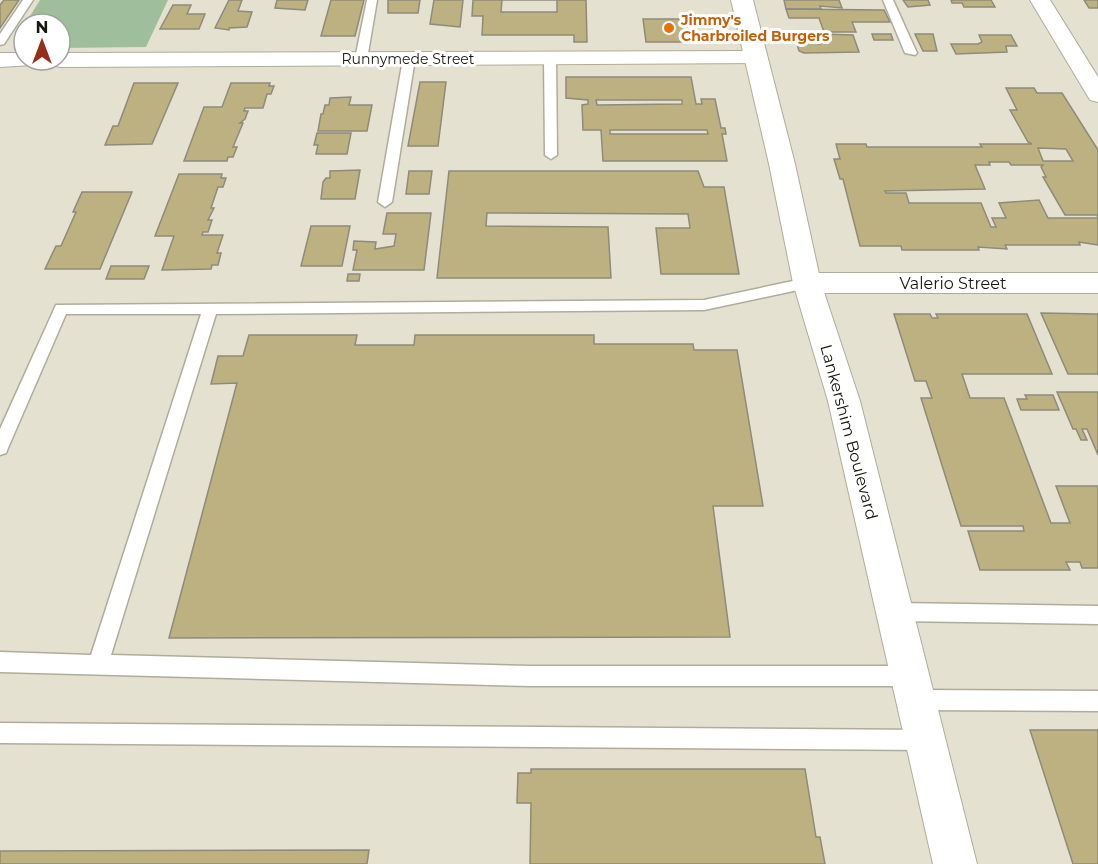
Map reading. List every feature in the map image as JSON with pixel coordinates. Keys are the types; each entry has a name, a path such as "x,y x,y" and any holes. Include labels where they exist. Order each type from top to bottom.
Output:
{"main road":[{"name":"Lankershim Boulevard","path":"742,0 807,284 844,401 955,864"}],"street":[{"path":"1040,0 1098,95"},
{"name":"Runnymede Street","path":"72,60 756,58"},
{"name":"Valerio Street","path":"807,284 1098,283"}],"lane":[{"path":"0,42 28,0"},
{"path":"361,59 372,0"},
{"path":"888,0 911,53"},
{"path":"550,58 551,155"},
{"path":"385,202 409,59"},
{"path":"0,448 61,309 704,305 807,284"},
{"path":"98,664 210,309"},
{"path":"895,612 1098,615"},
{"path":"0,662 531,676 828,675 913,688 1098,701"},
{"path":"0,733 926,740"}],"green space":[{"path":"40,0 168,0 146,47 72,48 72,12 32,12"}],"building":[{"path":"4,0 19,0 0,28 0,5"},
{"path":"229,0 242,0 238,11 252,12 247,27 229,28 229,30 215,28"},
{"path":"277,0 308,0 305,10 275,8"},
{"path":"331,0 364,0 355,36 321,36"},
{"path":"388,0 420,0 418,13 388,13"},
{"path":"434,0 463,0 460,27 430,24"},
{"path":"473,0 502,0 501,12 557,12 557,0 586,0 587,42 574,42 574,35 482,35 483,16 472,16"},
{"path":"784,0 839,0 842,8 820,6 821,9 786,9"},
{"path":"903,0 928,0 930,5 908,7"},
{"path":"951,0 991,0 995,7 964,7 962,3 952,3"},
{"path":"1084,0 1098,0 1098,8 1089,8"},
{"path":"173,5 191,5 187,14 205,14 199,29 160,29"},
{"path":"786,9 884,10 890,22 852,22 856,32 824,32 819,18 789,18"},
{"name":"Jimmy's Charbroiled Burgers","path":"643,19 692,19 694,42 646,42"},
{"path":"794,34 816,34 819,44 827,41 824,34 853,35 859,52 804,53 799,51"},
{"path":"872,34 891,34 893,40 874,40"},
{"path":"915,34 933,34 937,51 923,51"},
{"path":"979,35 1011,35 1017,46 1006,46 1007,52 956,54 951,44 978,44 982,42"},
{"path":"566,77 691,77 696,104 702,104 701,99 715,99 721,128 725,128 726,134 722,134 727,161 603,161 601,130 583,130 582,105 588,104 588,100 566,98","holes":["596,100 682,100 682,104 597,105","610,130 707,130 708,134 610,134"]},
{"path":"420,82 446,82 438,146 408,146"},
{"path":"134,83 178,83 152,144 105,145 113,126 118,126"},
{"path":"231,83 270,83 269,86 274,86 271,94 267,94 263,108 245,108 244,111 248,111 245,119 240,123 243,123 233,147 237,147 233,157 228,157 227,161 184,161 204,107 222,107"},
{"path":"1006,88 1034,88 1037,93 1062,93 1098,150 1098,218 1098,245 1079,242 1080,245 1005,245 1007,249 978,247 979,250 902,250 901,246 860,246 843,179 840,179 834,159 840,159 836,144 866,144 867,147 982,147 980,144 1032,144 1028,142 1010,110 1017,110","holes":["1038,148 1066,149 1073,161 1043,161","989,162 1043,165 1041,167 1046,177 1043,177 1065,215 1097,215 1098,218 1048,218 1039,200 999,203 1006,218 992,218 996,227 991,227 981,203 909,203 906,193 886,193 885,191 985,189 975,165 990,165"]},
{"path":"351,97 349,105 372,105 367,131 318,131 321,114 323,114 325,105 329,105 330,98"},
{"path":"317,133 351,133 347,154 316,154 318,145 314,145"},
{"path":"360,170 355,199 321,199 323,182 326,178 330,178 330,171"},
{"path":"409,171 432,171 429,194 406,194"},
{"path":"449,171 698,171 704,187 724,187 739,274 661,274 656,228 690,228 688,214 487,213 486,226 608,227 611,278 437,278"},
{"path":"179,174 222,174 221,178 226,178 223,187 218,187 211,208 214,208 208,220 212,220 208,232 203,232 202,235 223,235 217,253 221,253 218,265 212,265 211,269 162,270 174,236 155,236"},
{"path":"82,192 132,192 100,269 45,269 56,246 61,246"},
{"path":"387,213 431,213 424,270 353,270 357,250 353,250 354,241 376,242 375,249 394,246 396,234 383,234"},
{"path":"311,226 350,226 342,266 301,266"},
{"path":"111,266 149,266 144,279 106,279"},
{"path":"348,274 360,274 359,281 347,281"},
{"path":"1041,313 1098,314 1098,374 1068,374"},
{"path":"894,314 930,314 932,318 938,318 936,314 1027,314 1052,374 962,374 970,398 1004,398 1051,523 1070,523 1056,486 1098,486 1098,568 1082,568 1080,562 1066,562 1070,570 980,570 968,531 1024,531 1023,526 961,526 921,398 932,398 926,381 915,381"},
{"path":"249,335 357,335 355,345 414,345 415,335 594,335 594,344 693,344 694,350 737,350 763,506 713,506 730,637 169,638 237,383 211,384 218,356 243,356"},
{"path":"1057,392 1098,392 1098,455 1087,429 1082,429 1087,440 1081,440 1076,429 1073,429"},
{"path":"1025,395 1053,395 1059,410 1021,410 1017,399 1027,399"},
{"path":"1030,730 1098,730 1098,864 1073,864"},
{"path":"531,769 805,769 816,837 820,837 825,864 530,864 531,803 517,803 518,773 531,773"},
{"path":"369,850 367,864 0,864 0,851"}],"place":[{"name":"Jimmy's Charbroiled Burgers","path":"669,28"}]}
